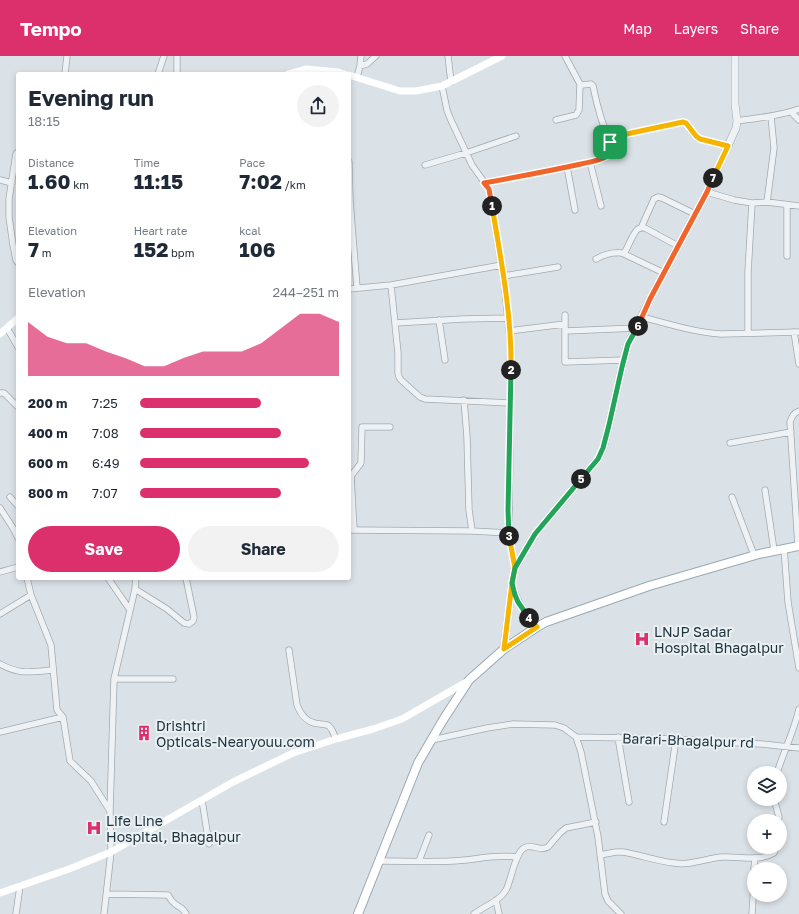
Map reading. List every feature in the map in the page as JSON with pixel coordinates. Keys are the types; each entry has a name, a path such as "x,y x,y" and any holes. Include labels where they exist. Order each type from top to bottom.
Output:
{"main road":[{"path":"351,76 400,91 416,91 442,86 502,56"},
{"path":"295,72 306,69 338,72"},
{"path":"0,334 16,320"},
{"path":"0,892 111,852 233,782 293,753 402,719 469,680 504,649 546,622 649,586 754,555 798,546"},
{"path":"358,914 418,763 443,720 469,680"}],"street":[{"path":"65,72 67,56"},
{"path":"159,72 164,56"},
{"path":"177,56 177,72"},
{"path":"357,77 361,56"},
{"path":"360,66 367,64 376,56"},
{"path":"448,56 451,82"},
{"path":"556,120 576,115 579,110 580,84 566,56"},
{"path":"504,649 515,568 535,534 598,459 603,448 609,425 628,344 650,299 707,192 736,128 735,56"},
{"path":"484,183 590,162 606,157 610,154 610,142 604,130 597,108 593,86 591,84 580,84"},
{"path":"442,86 450,118 472,165 489,189 502,266 511,349 508,534 515,568"},
{"path":"737,121 771,116 799,109"},
{"path":"790,112 799,120"},
{"path":"767,202 774,148 771,116"},
{"path":"610,142 617,136 683,122 686,123 700,139 728,146"},
{"path":"425,165 516,136"},
{"path":"16,154 9,199 9,217 16,244 16,260"},
{"path":"590,162 600,206"},
{"path":"567,167 575,210"},
{"path":"0,180 12,183"},
{"path":"707,192 734,200 752,203 767,202 799,206"},
{"path":"624,254 637,229 641,228 654,199 658,197 662,198 695,214"},
{"path":"748,333 748,272 752,203"},
{"path":"787,205 787,256"},
{"path":"351,213 357,288"},
{"path":"641,228 645,228 678,246"},
{"path":"596,259 602,255 615,252 624,254 664,273"},
{"path":"351,289 391,285 502,266"},
{"path":"503,276 558,267"},
{"path":"391,285 399,377 420,397 425,399 510,403"},
{"path":"565,315 565,362 624,360"},
{"path":"642,317 694,331 708,333 796,332 796,350 799,364"},
{"path":"395,323 508,318"},
{"path":"439,320 445,360"},
{"path":"510,331 565,324"},
{"path":"7,328 16,344"},
{"path":"565,331 637,328"},
{"path":"0,393 4,393 16,404"},
{"path":"464,400 467,437 469,510 472,532"},
{"path":"798,546 790,422 793,414 799,411"},
{"path":"351,473 361,463 362,427 390,427"},
{"path":"730,443 791,432"},
{"path":"765,490 774,550"},
{"path":"10,497 16,504"},
{"path":"732,497 754,555"},
{"path":"0,508 16,534"},
{"path":"351,530 508,534"},
{"path":"784,548 788,602 797,646 799,668"},
{"path":"0,572 16,568"},
{"path":"27,580 31,595 51,645 57,710 63,717 70,761 91,781 110,811"},
{"path":"109,580 130,610"},
{"path":"104,914 111,852 110,811 114,680 136,580"},
{"path":"135,589 167,609 184,623 189,624 193,621 194,617 186,580"},
{"path":"512,583 518,602 537,627"},
{"path":"0,614 31,595"},
{"path":"289,650 299,710 312,722 329,726 336,739"},
{"path":"0,664 16,671 25,672 53,670"},
{"path":"114,680 173,679"},
{"path":"779,766 792,734 799,709"},
{"path":"0,732 63,717"},
{"path":"432,740 487,728 521,724 555,725 564,728 576,736 582,752 596,822 605,894 608,901 621,914"},
{"name":"Barari-Bhagalpur rd","path":"576,736 676,739 761,744 799,748"},
{"path":"618,737 629,802"},
{"path":"664,822 676,739"},
{"path":"202,800 209,844"},
{"path":"474,914 499,898 506,890 517,857 524,847 542,849 548,847 566,828 596,822"},
{"path":"419,861 429,835"},
{"path":"600,855 623,852 675,864 684,864 723,857 755,858 772,854"},
{"path":"379,861 454,861 500,856 517,857"},
{"path":"755,858 755,862"},
{"path":"16,914 20,886"},
{"path":"107,894 168,895 172,902 180,906 186,914"},
{"path":"496,900 499,914"},
{"path":"752,914 753,902"}],"place":[{"name":"LNJP Sadar Hospital Bhagalpur","path":"642,639"},
{"name":"Drishtri Opticals-Nearyouu.com","path":"144,733"},
{"name":"Life Line Hospital, Bhagalpur","path":"94,828"}],"route":[{"path":"610,142 610,154 595,161 484,183 489,189 504,282 511,349 508,534 515,568 512,583 504,649 537,627 523,610 515,595 512,583 513,576 515,568 535,534 598,459 603,448 628,344 650,299 707,192 728,146 700,139 686,123 683,122 617,136 610,142"}]}
